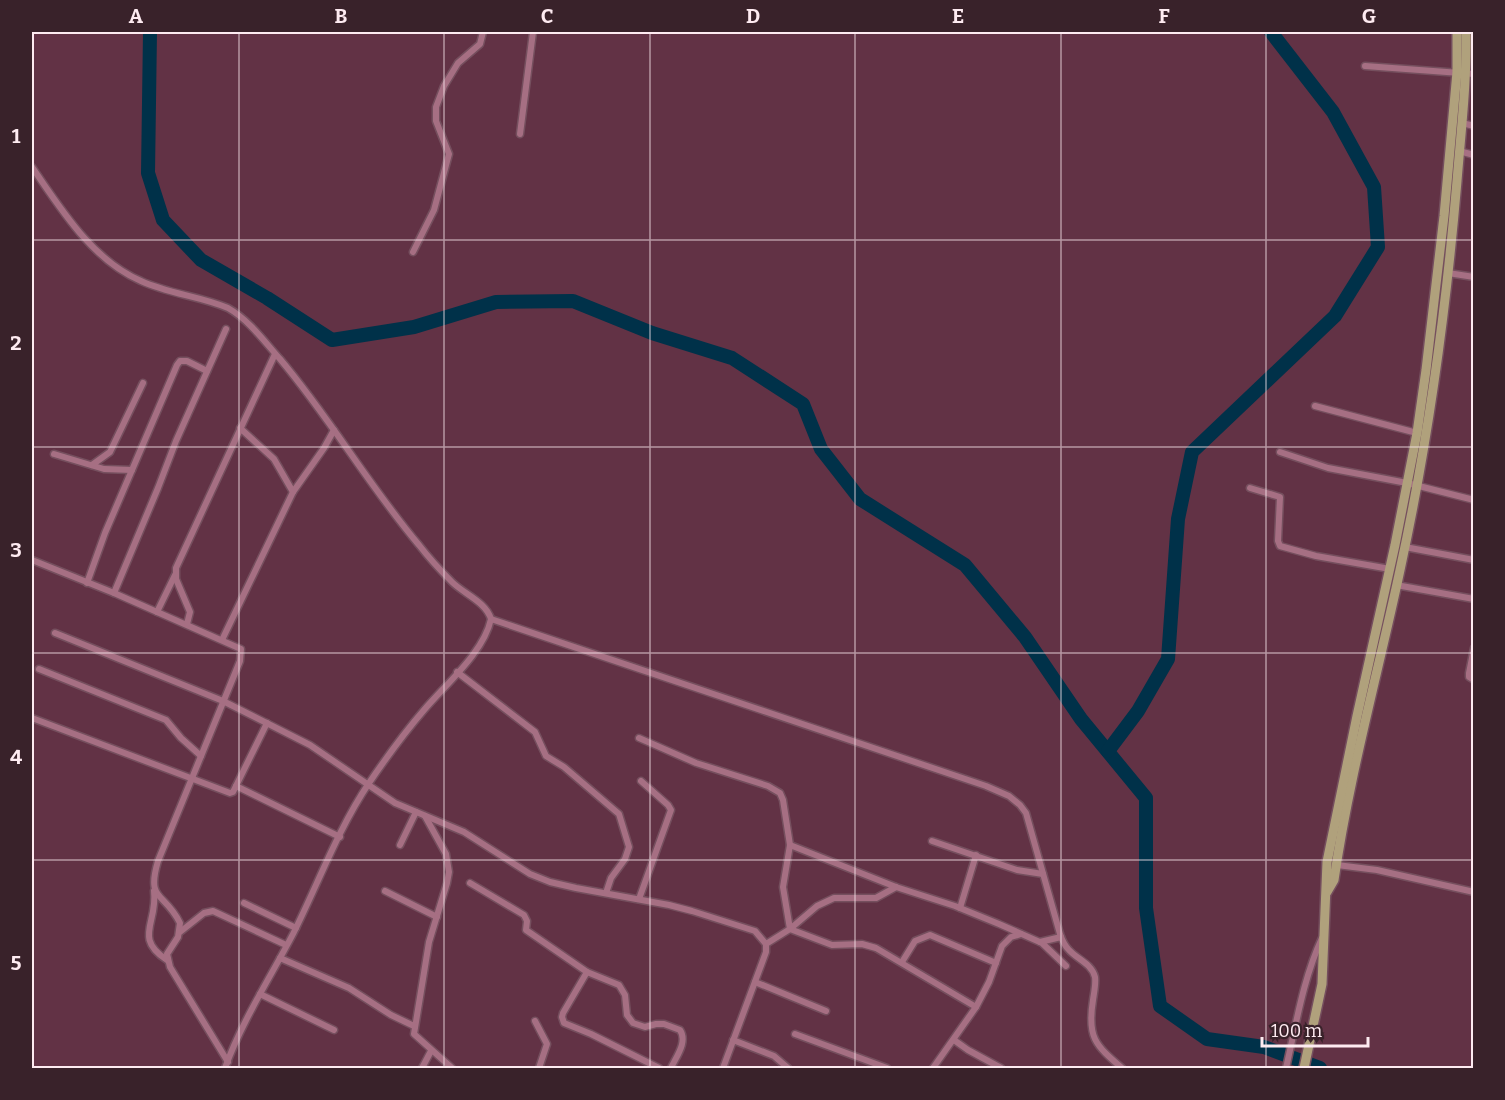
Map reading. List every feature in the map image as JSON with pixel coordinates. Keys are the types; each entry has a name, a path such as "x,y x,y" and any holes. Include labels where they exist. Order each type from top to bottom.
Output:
{"main road":[{"path":"1305,1068 1320,1000 1326,930 1327,862 1357,716 1434,382 1448,273 1462,123 1465,73 1457,32"},
{"path":"1327,892 1334,880 1366,718 1405,547 1444,216 1465,73 1470,57 1466,32"}],"street":[{"path":"413,252 434,210 449,154 436,121 436,108 444,86 458,63 480,44 483,32"},
{"path":"520,134 533,32"},
{"path":"1365,66 1465,73"},
{"path":"1462,123 1473,126"},
{"path":"1459,151 1473,155"},
{"path":"32,167 71,221 104,260 140,281 237,312 257,332 334,430 409,534 454,585 485,608 491,619 960,778 1009,796 1020,805 1026,813 1061,937 1069,950 1091,968 1095,978 1090,1019 1091,1032 1101,1051 1122,1068"},
{"path":"1448,273 1473,277"},
{"path":"114,593 176,441 226,329"},
{"path":"157,612 275,354"},
{"path":"87,583 105,533 177,365 180,361 187,361 207,370"},
{"path":"92,465 110,452 143,383"},
{"path":"1315,406 1417,433"},
{"path":"240,428 274,459 293,492"},
{"path":"222,640 293,492 334,430"},
{"path":"1280,452 1352,474 1412,484 1473,500"},
{"path":"54,454 112,470 132,470"},
{"path":"1250,488 1280,497 1278,541 1280,546 1316,556 1390,569"},
{"path":"1405,547 1473,560"},
{"path":"32,560 187,624 241,649 242,653 158,861 152,883 156,903 149,934 150,944 156,953 167,960 226,1065"},
{"path":"175,574 190,612 187,624"},
{"path":"1396,585 1473,599"},
{"path":"226,1065 368,783 422,712 485,636 491,619"},
{"path":"55,633 223,701 267,723 310,745 395,802 464,832 530,874 550,882 692,911 754,931 766,944 766,952 723,1068"},
{"path":"1473,648 1468,673 1473,680"},
{"path":"39,669 166,720 201,756"},
{"path":"457,672 535,732 546,756 564,767 619,814 628,847 625,860 611,878 606,893"},
{"path":"32,718 226,793 233,792 267,723"},
{"path":"639,738 696,763 775,789 783,800 790,845 783,887 790,929"},
{"path":"639,899 671,810 641,781"},
{"path":"236,786 340,837"},
{"path":"400,845 416,812"},
{"path":"425,816 446,854 447,883 429,942 414,1034 452,1068"},
{"path":"932,841 1028,873 1043,874"},
{"path":"790,845 896,887 960,908 1040,942 1066,966"},
{"path":"960,908 976,855"},
{"path":"1336,865 1377,870 1473,892"},
{"path":"470,883 524,915 526,930 587,972 619,985 623,989 628,1019 633,1023 645,1027 664,1024 680,1030 684,1038 683,1044 671,1068"},
{"path":"766,944 790,929 817,906 834,898 876,898 896,887"},
{"path":"154,891 177,917 180,932"},
{"path":"385,891 436,917"},
{"path":"244,903 296,928"},
{"path":"167,960 170,949 180,932 204,913 213,911 286,945"},
{"path":"790,929 832,945 862,944 876,948 976,1007"},
{"path":"1286,1068 1302,997 1316,952 1326,930"},
{"path":"933,1068 976,1007 1005,941 1021,934"},
{"path":"902,962 915,941 930,935 996,963"},
{"path":"1040,942 1061,937"},
{"path":"280,958 349,987 391,1015 414,1026"},
{"path":"587,972 563,1013 564,1023 659,1068"},
{"path":"755,982 826,1011"},
{"path":"260,994 334,1030"},
{"path":"535,1021 547,1044 539,1068"},
{"path":"795,1034 887,1068"},
{"path":"733,1040 774,1056 788,1068"},
{"path":"954,1040 1001,1068"},
{"path":"422,1068 431,1051"}],"waterway":[{"path":"150,32 148,173 163,220 201,260 267,298 332,340 414,327 496,302 573,301 652,333 732,358 803,404 821,449 860,499 965,565 1025,637 1081,719 1146,798 1146,908 1160,1006 1207,1039 1264,1047 1320,1068"},
{"path":"1108,751 1138,711 1168,659 1178,519 1192,452 1335,316 1378,247 1374,187 1333,112 1271,32"}]}
